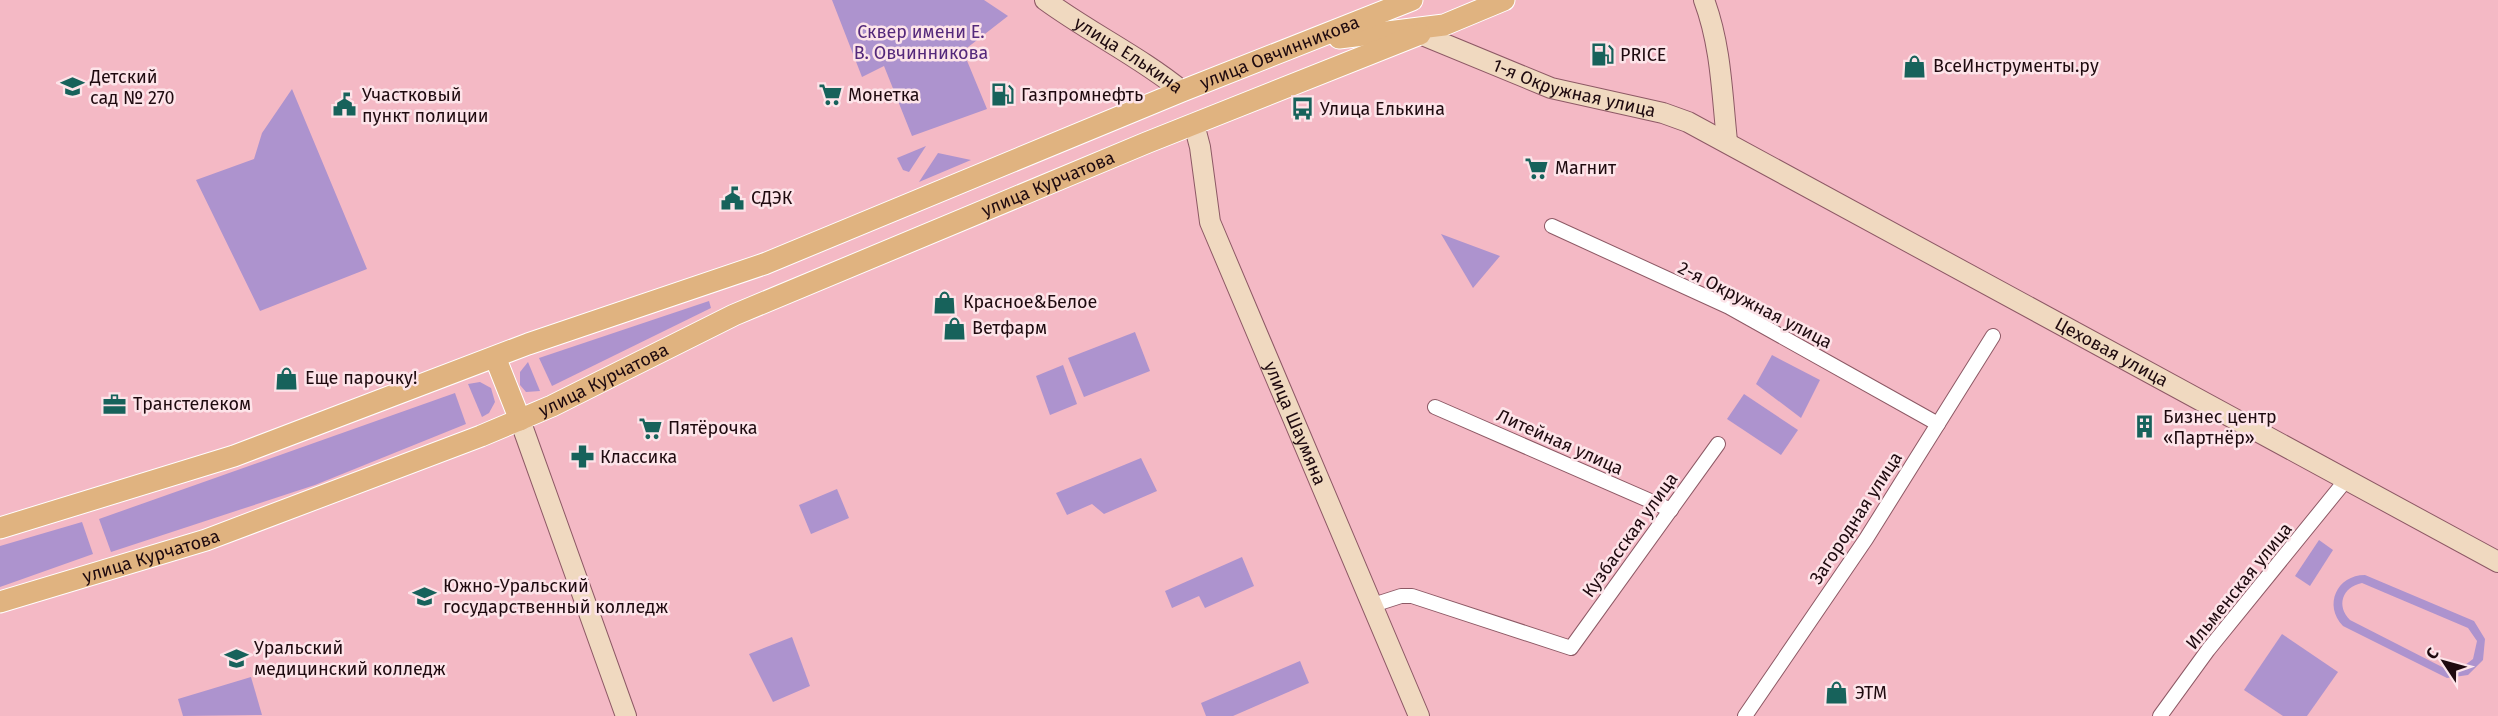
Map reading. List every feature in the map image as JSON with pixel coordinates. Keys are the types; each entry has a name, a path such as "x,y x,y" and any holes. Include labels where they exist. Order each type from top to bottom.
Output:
{"main road":[{"name":"улица Елькина","path":"1045,0 1118,49 1152,67 1182,91 1194,124"},
{"name":"улица Овчинникова","path":"1182,91 1412,0"},
{"path":"1309,41 1444,25 1504,0"},
{"path":"1704,0 1713,24 1717,46 1727,141"},
{"name":"улица Овчинникова","path":"1194,124 1420,34"},
{"name":"1-я Окружная улица","path":"1420,34 1551,88 1663,113 1727,141"},
{"name":"улица Курчатова","path":"0,528 234,456 495,357 764,264 1182,91"},
{"name":"улица Курчатова","path":"0,602 206,540 520,420 734,315 1194,124"},
{"name":"улица Шаумяна","path":"1194,124 1201,154 1210,222 1370,606 1419,716"},
{"name":"Цеховая улица","path":"1727,141 2498,562"},
{"path":"495,357 520,420 626,716"}],"street":[{"name":"2-я Окружная улица","path":"1552,226 1729,308 1938,424"},
{"name":"Загородная улица","path":"1745,716 1866,539 1993,336"},
{"name":"Литейная улица","path":"1435,407 1671,510"},
{"name":"Кузбасская улица","path":"1370,606 1401,596 1412,596 1571,648 1718,444"},
{"name":"Ильменская улица","path":"2160,716 2208,650 2346,480"}],"green space":[{"name":"Сквер имени Е. В. Овчинникова","path":"832,0 984,0 1008,16 963,51 987,109 912,136 884,66 862,77"},
{"path":"292,89 367,269 260,311 196,180 254,159 262,133"},
{"path":"926,146 909,172 903,170 897,158"},
{"path":"938,153 971,160 919,182"},
{"path":"1441,234 1500,256 1473,288"},
{"path":"709,301 711,308 552,386 539,358"},
{"path":"1135,332 1150,371 1084,397 1068,358"},
{"path":"1772,355 1820,380 1801,418 1756,384"},
{"path":"528,362 540,391 526,392 520,385 520,372"},
{"path":"1063,365 1077,404 1050,415 1036,376"},
{"path":"480,382 491,388 495,402 489,413 482,417 468,384"},
{"path":"455,393 466,424 315,485 111,552 99,519"},
{"path":"1744,394 1798,430 1781,455 1727,419"},
{"path":"1141,458 1157,491 1104,514 1092,504 1067,515 1056,493"},
{"path":"837,489 849,518 811,534 799,505"},
{"path":"82,522 93,554 0,587 0,546"},
{"path":"2319,540 2333,550 2310,586 2295,576"},
{"path":"1242,557 1254,586 1205,608 1199,596 1172,608 1165,591"},
{"path":"2365,575 2474,621 2485,639 2483,660 2468,675 2447,678 2343,626 2337,618 2334,601 2340,586 2355,576","holes":["2362,583 2468,628 2477,641 2473,659 2461,668 2446,669 2350,620 2343,609 2343,598 2350,588"]},
{"path":"2282,634 2338,672 2307,716 2283,716 2244,690"},
{"path":"792,637 810,686 773,702 749,654"},
{"path":"1300,661 1309,683 1233,716 1206,716 1201,703"},
{"path":"251,677 262,715 183,716 178,699"}],"place":[{"name":"PRICE","path":"1602,55"},
{"name":"ВсеИнструменты.ру","path":"1915,66"},
{"name":"Детский сад № 270","path":"72,87"},
{"name":"Монетка","path":"830,95"},
{"name":"Газпромнефть","path":"1003,95"},
{"name":"Участковый пункт полиции","path":"344,105"},
{"name":"Улица Елькина","path":"1302,109"},
{"name":"Магнит","path":"1537,168"},
{"name":"СДЭК","path":"733,198"},
{"name":"Красное&Белое","path":"945,302"},
{"name":"Ветфарм","path":"954,328"},
{"name":"Еще парочку!","path":"287,378"},
{"name":"Транстелеком","path":"115,404"},
{"name":"Бизнес центр «Партнёр»","path":"2145,427"},
{"name":"Пятёрочка","path":"650,428"},
{"name":"Классика","path":"582,457"},
{"name":"Южно-Уральский государственный колледж","path":"425,596"},
{"name":"Уральский медицинский колледж","path":"236,658"},
{"name":"ЭТМ","path":"1837,693"}]}
